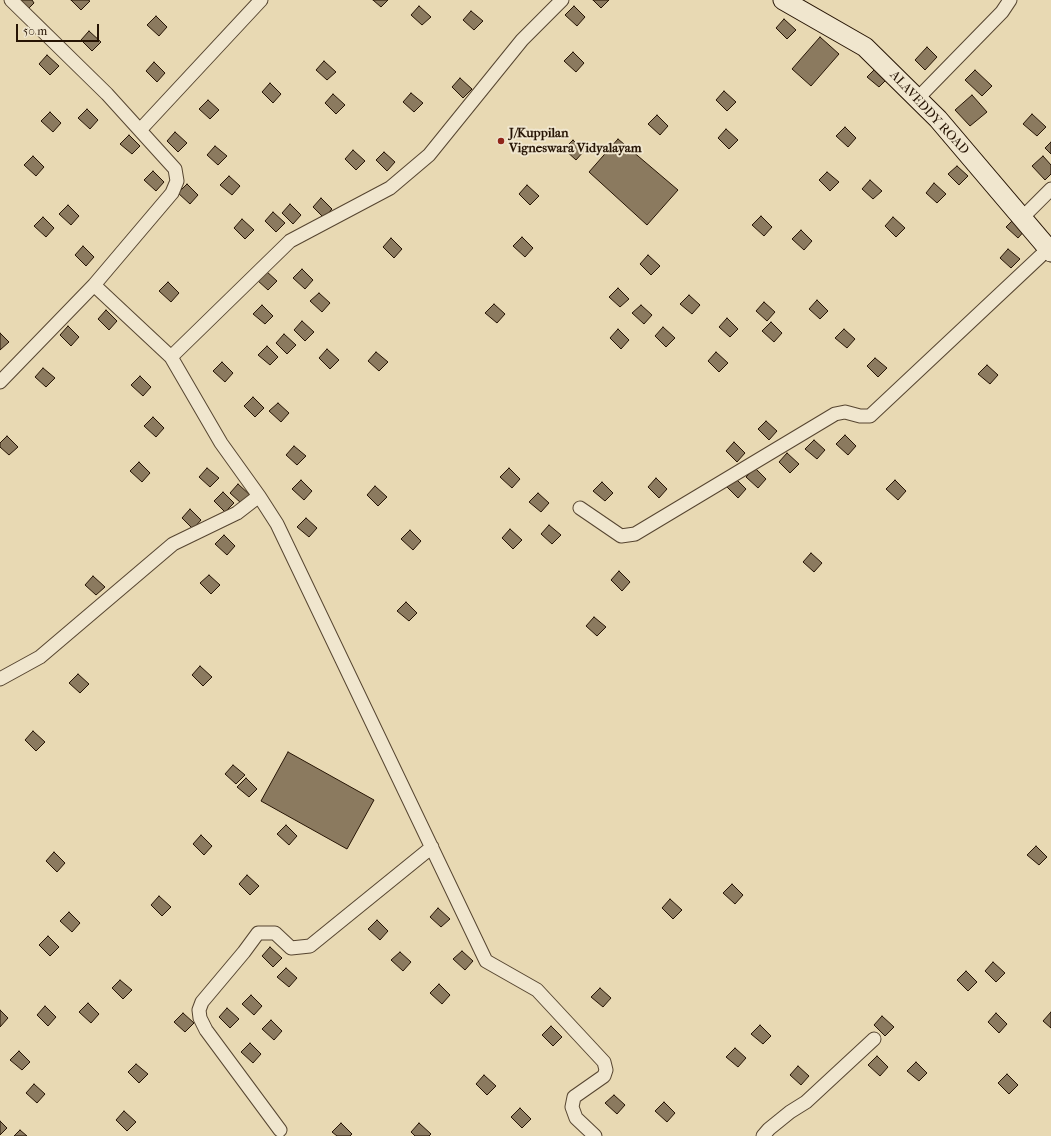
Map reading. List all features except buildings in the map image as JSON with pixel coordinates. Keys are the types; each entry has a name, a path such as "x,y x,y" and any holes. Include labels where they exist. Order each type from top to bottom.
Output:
{"street":[{"path":"0,382 94,285 172,193 177,181 175,169 107,94 11,0"},
{"path":"140,130 261,0"},
{"path":"171,357 290,241 390,188 429,154 522,40 562,0"},
{"name":"ALAVEDDY ROAD","path":"783,0 865,47 938,119 1050,251"},
{"path":"917,99 1002,12 1010,0"},
{"path":"1022,218 1051,189"},
{"path":"580,508 621,536 635,534 835,414 845,412 860,416 870,416 1050,251"},
{"path":"94,285 171,357 221,442 277,524 486,961 537,990 604,1062 606,1070 604,1076 574,1097 572,1107 576,1118 595,1136"},
{"path":"0,679 40,657 173,544 237,513 259,496"},
{"path":"280,1130 206,1030 200,1018 202,1002 244,952 258,932 275,932 291,948 310,946 432,847"},
{"path":"764,1136 769,1129 790,1112 806,1102 874,1039"}],"place":[{"name":"J/Kuppilan Vigneswara Vidyalayam","path":"501,141"}]}
